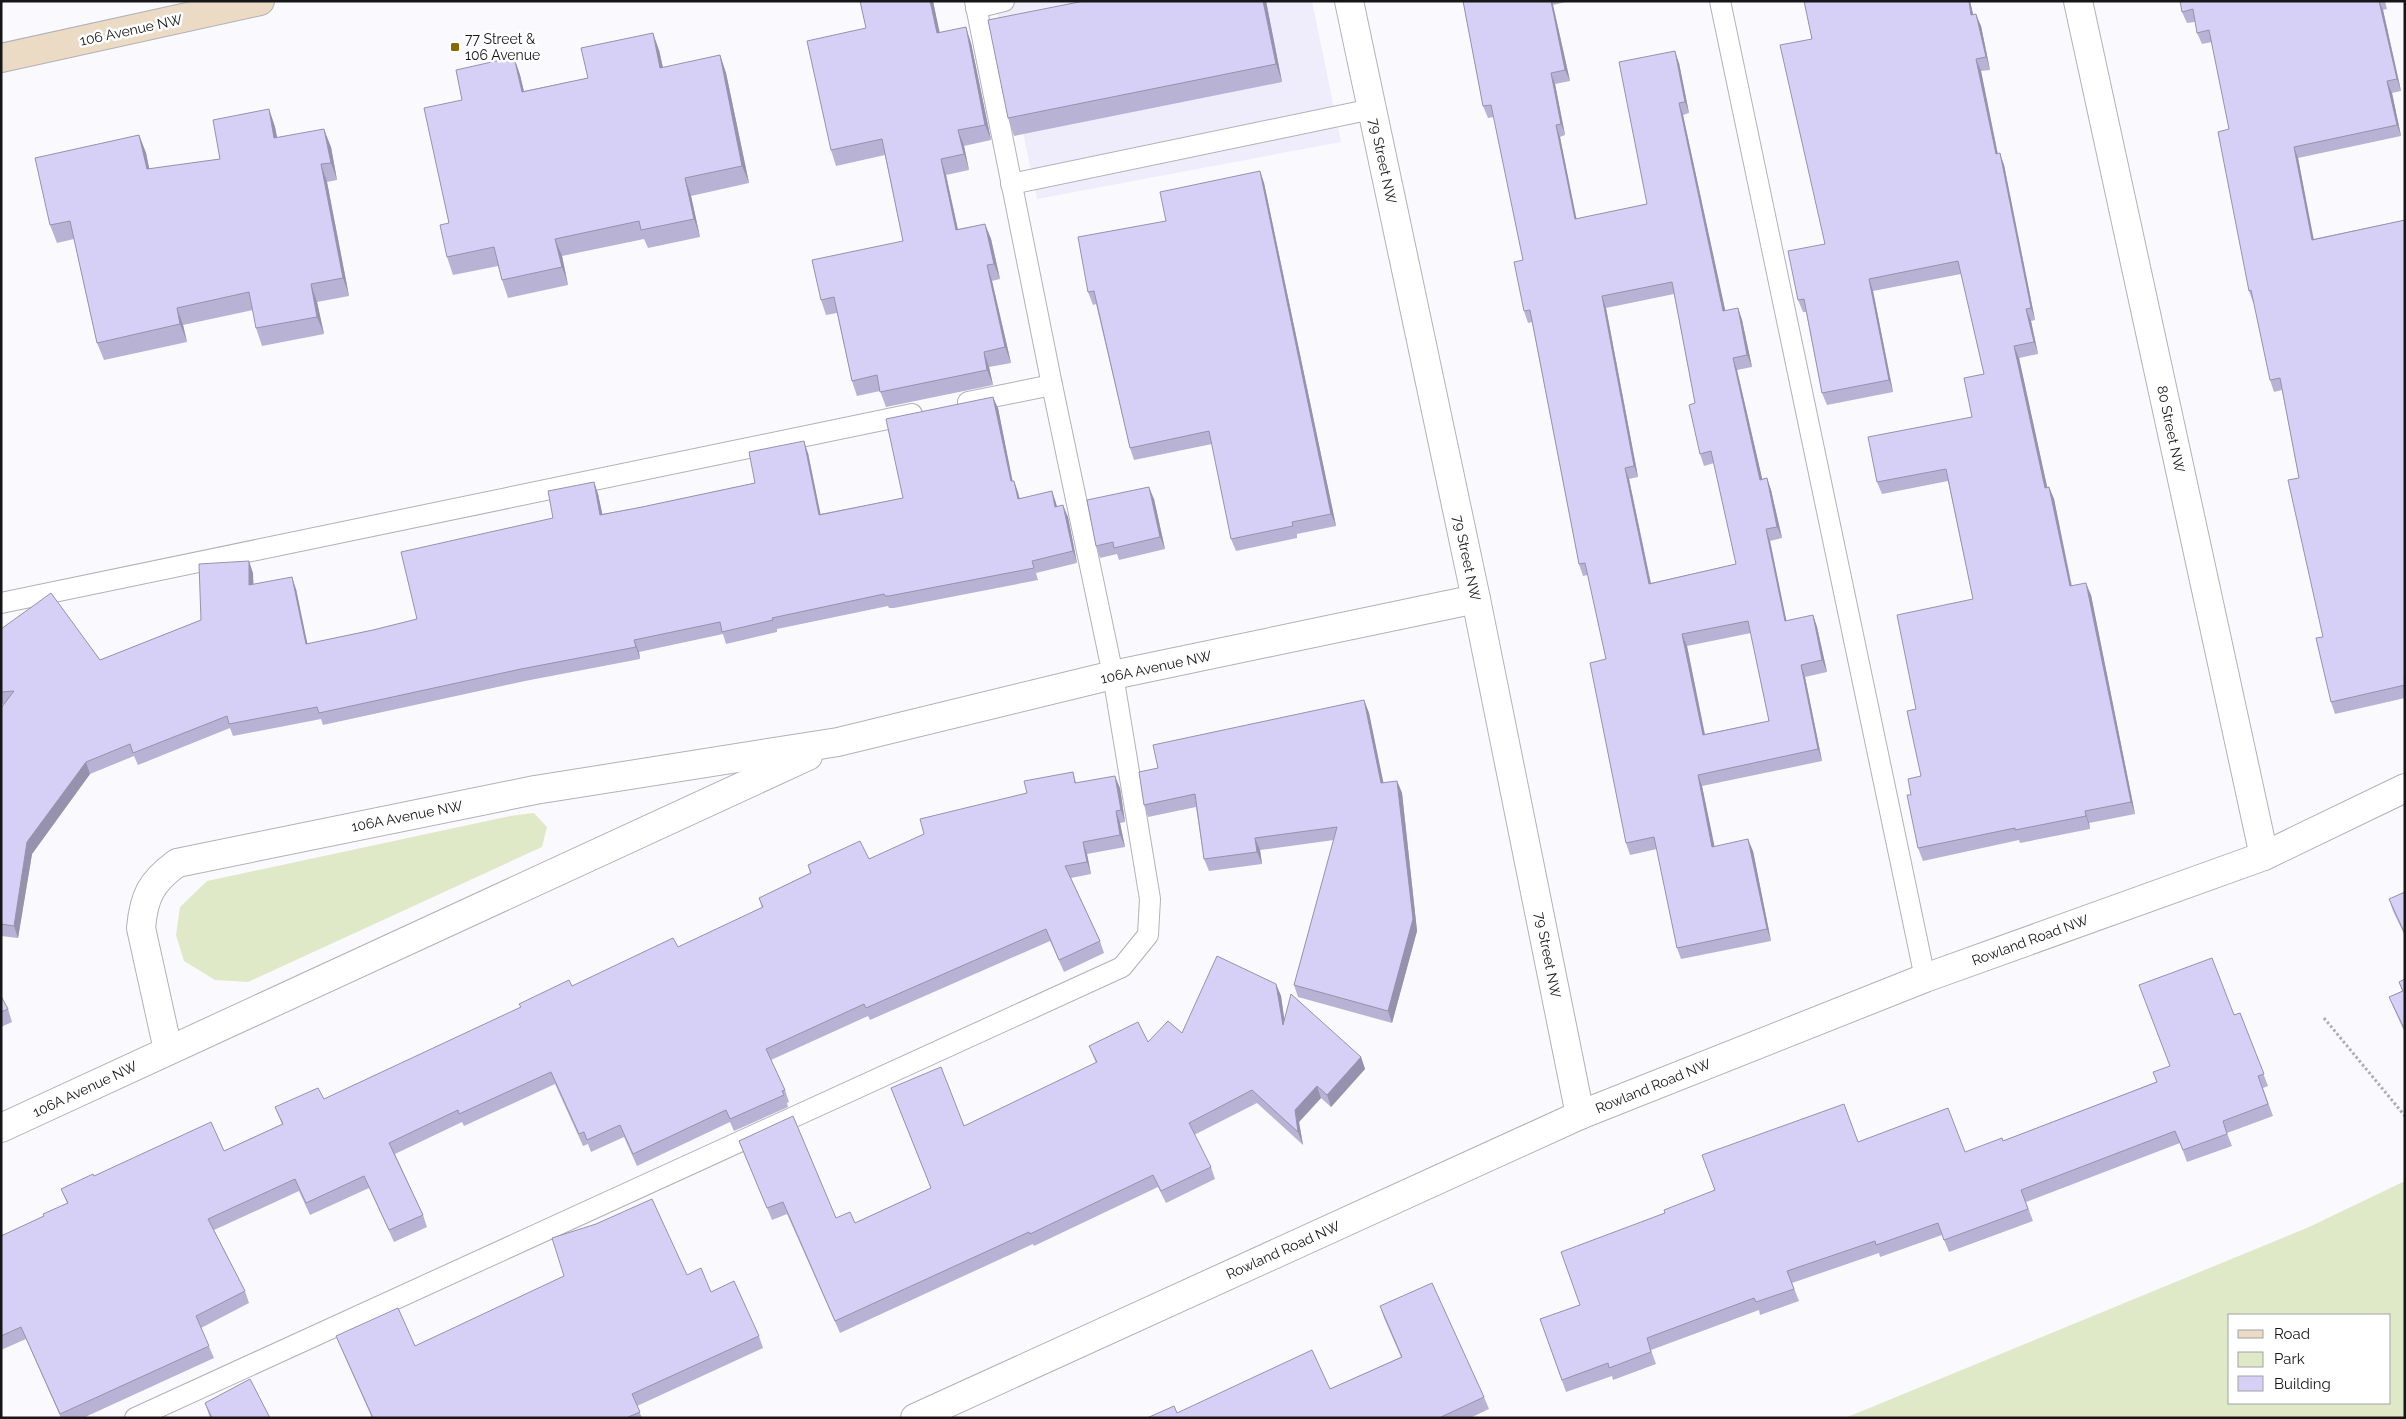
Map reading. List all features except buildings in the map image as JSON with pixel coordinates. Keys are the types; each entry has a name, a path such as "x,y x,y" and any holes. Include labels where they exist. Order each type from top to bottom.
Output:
{"main road":[{"name":"106 Avenue NW","path":"1,58 260,1"}],"street":[{"name":"79 Street NW","path":"1350,1 1476,599 1580,1115"},
{"name":"80 Street NW","path":"2078,1 2264,856"},
{"name":"106A Avenue NW","path":"168,1050 141,928 143,908 150,890 161,875 178,863 535,790 838,742 1113,675 1476,599"},
{"name":"106A Avenue NW","path":"1,1128 838,742"},
{"name":"Rowland Road NW","path":"915,1418 1580,1115 1925,978 2264,856 2405,788"}],"lane":[{"path":"135,1418 1122,967 1148,935 1150,899 1113,675 1052,385 976,5 1004,1"},
{"path":"1720,1 1925,978"},
{"path":"1011,184 1372,108"},
{"path":"1,603 1052,385"}],"path":[{"path":"2324,1018 2405,1116"}],"shaded area":[{"path":"995,1 1312,1 1341,142 1037,199"}],"green space":[{"path":"534,813 547,827 542,847 248,982 215,980 184,961 176,935 180,907 207,881 510,816"},
{"path":"2405,1181 2405,1418 1845,1418 2309,1227"}],"place":[{"name":"77 Street & 106 Avenue","path":"455,47"}]}
